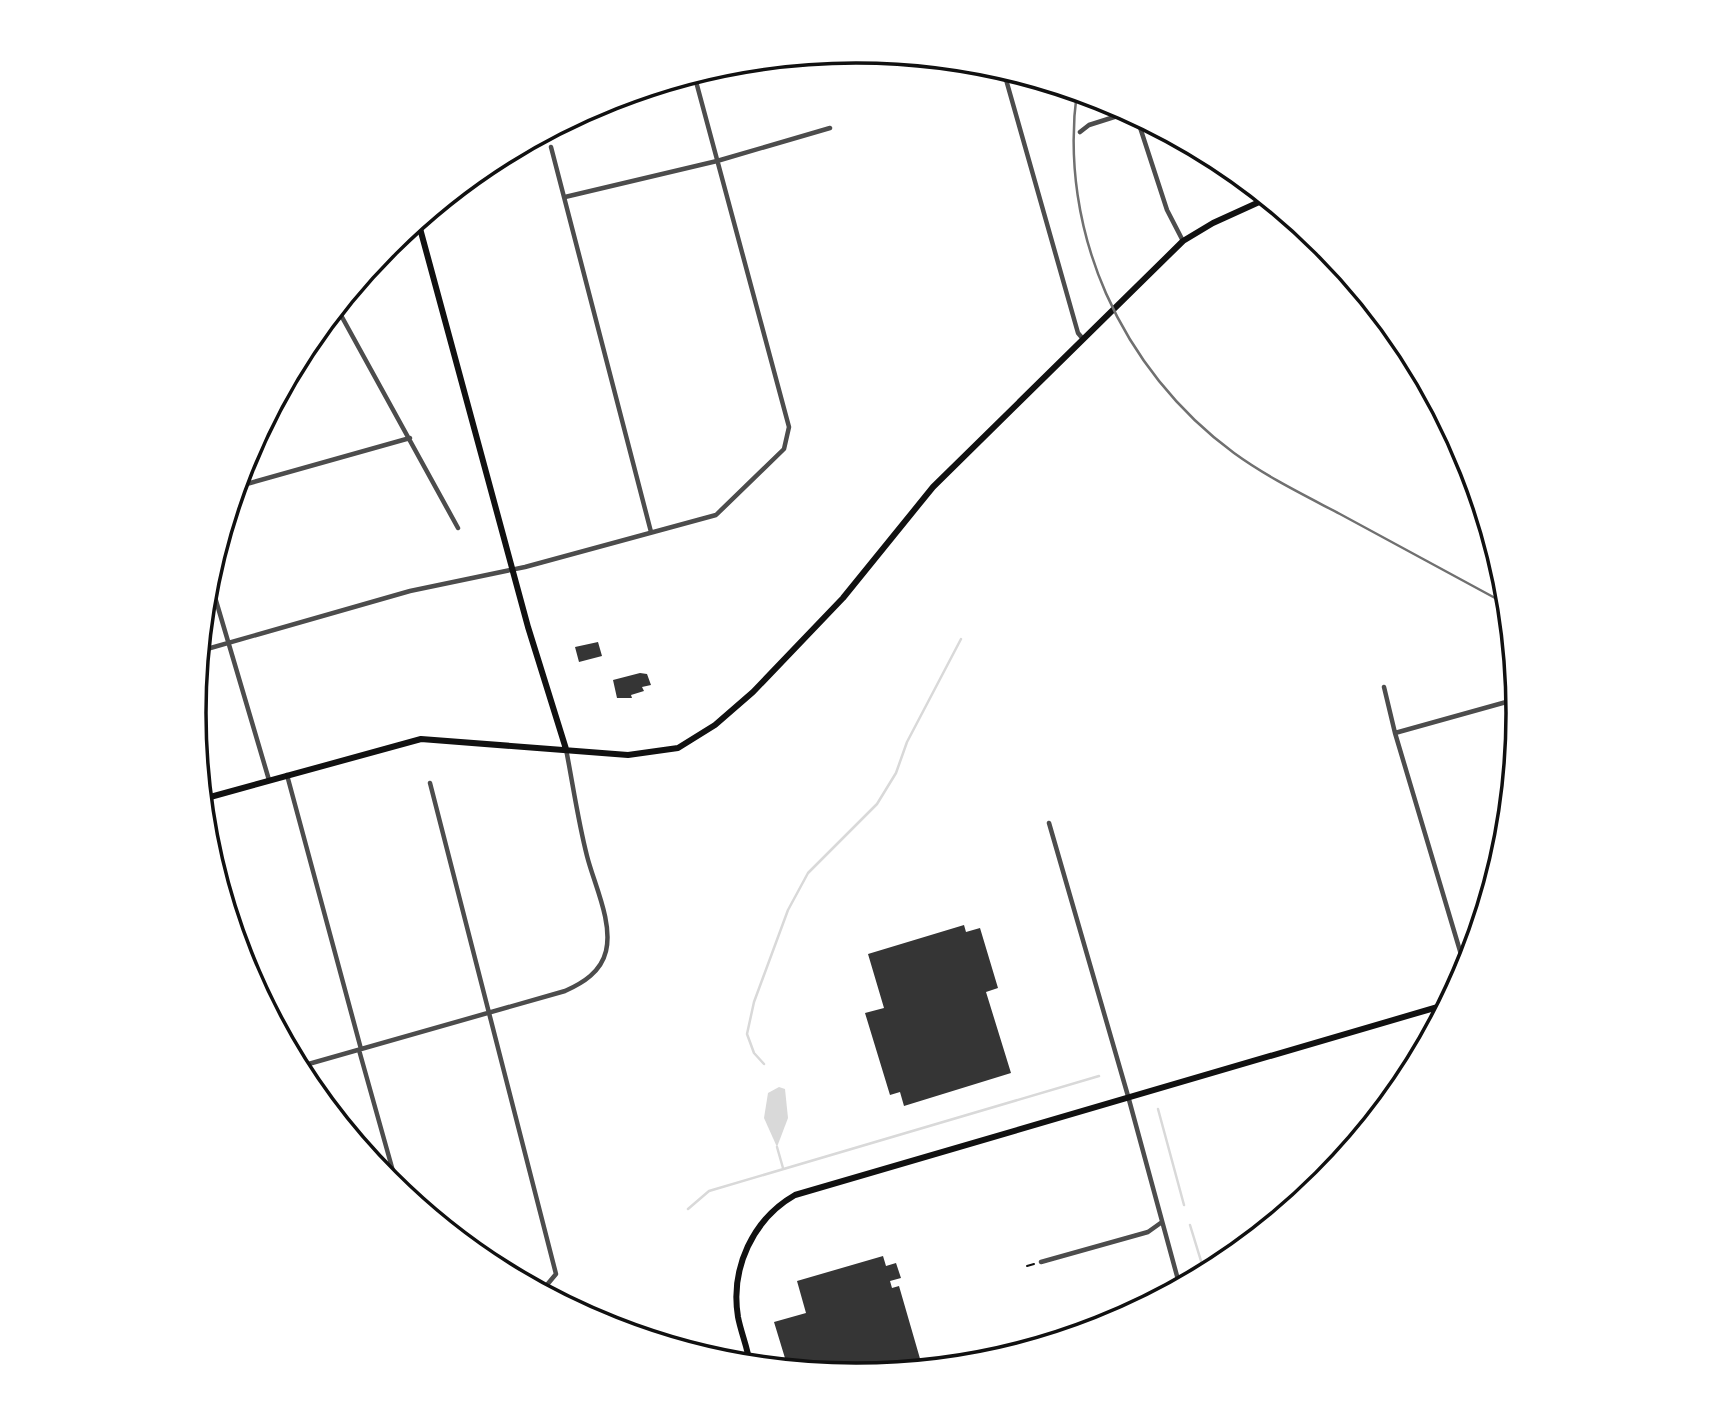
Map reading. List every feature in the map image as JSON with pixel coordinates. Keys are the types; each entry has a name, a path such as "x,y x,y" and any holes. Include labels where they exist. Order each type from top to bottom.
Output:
{"main road":[{"path":"212,796 421,740 618,754 656,753 678,748 715,724 752,692 843,598 933,487 1183,241 1213,223 1258,202"},
{"path":"421,231 513,568 566,749"},
{"path":"747,1353 738,1315 740,1268 750,1242 769,1213 795,1195 1435,1008"}],"street":[{"path":"1006,81 1078,332 1084,340"},
{"path":"210,648 411,591 513,568 716,515 784,449 788,433 696,83"},
{"path":"1080,132 1089,125 1115,117"},
{"path":"565,197 717,161 830,128"},
{"path":"1140,128 1167,210 1183,241"},
{"path":"551,146 651,532"},
{"path":"342,316 458,528"},
{"path":"249,483 410,438"},
{"path":"216,602 269,780"},
{"path":"1384,687 1395,733 1461,953"},
{"path":"1395,733 1506,702"},
{"path":"310,1064 565,991 581,984 596,971 605,953 607,933 587,857 566,749"},
{"path":"287,775 392,1168"},
{"path":"430,783 556,1274 547,1285"},
{"path":"1049,823 1177,1278"},
{"path":"1041,1262 1148,1232 1162,1222"}],"shaded area":[{"path":"779,1087 785,1089 788,1118 777,1147 764,1118 768,1093"}],"building":[{"path":"598,642 602,656 579,662 575,647"},
{"path":"640,673 647,674 651,685 642,687 644,691 631,695 632,698 617,698 613,680"},
{"path":"964,925 966,932 980,928 998,988 986,992 1011,1073 904,1106 900,1092 890,1095 865,1013 884,1008 868,954"},
{"path":"883,1256 886,1266 896,1263 901,1278 890,1281 892,1288 899,1286 920,1359 856,1363 785,1359 774,1322 806,1313 797,1281"}],"waterway":[{"path":"764,1064 754,1053 747,1034 754,1002 788,910 808,873 877,804 896,773 907,742 961,639"},
{"path":"688,1209 709,1191 1099,1076"},
{"path":"1158,1109 1184,1205"},
{"path":"777,1147 783,1168"},
{"path":"1190,1225 1202,1263"}],"railway":[{"path":"1076,101 1074,143 1078,195 1089,245 1106,293 1130,339 1159,381 1194,419 1247,462 1496,599"}]}
